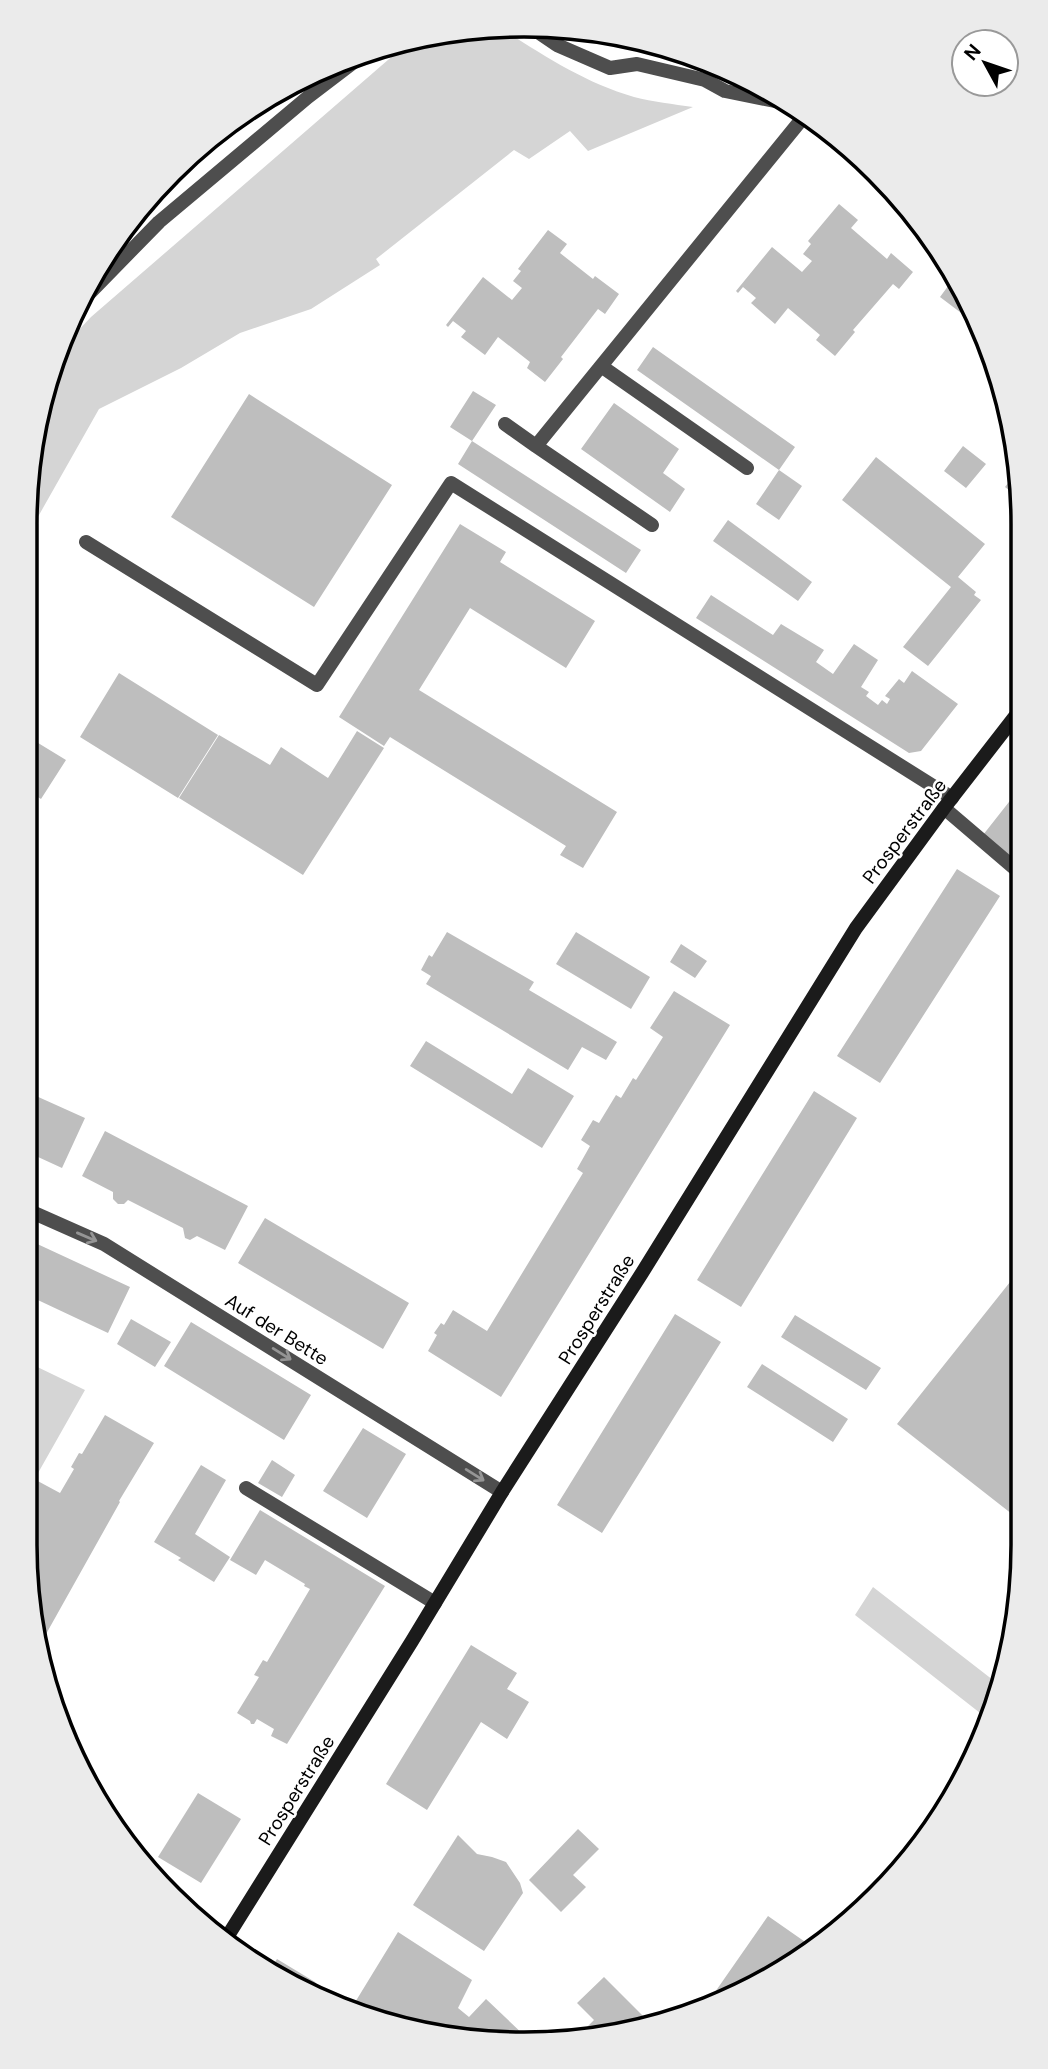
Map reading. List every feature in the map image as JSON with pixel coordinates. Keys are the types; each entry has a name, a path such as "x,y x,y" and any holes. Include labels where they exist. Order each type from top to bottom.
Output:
{"main road":[{"name":"Prosperstraße","path":"229,1934 856,928 1011,722"}],"street":[{"path":"546,38 610,68 637,64 705,80 725,91 761,98"},
{"path":"102,281 159,222 338,74"},
{"path":"536,446 799,122"},
{"path":"601,366 747,468"},
{"path":"505,424 652,525"},
{"path":"86,542 317,685 451,483 948,803 1011,864"},
{"name":"Auf der Bette","path":"37,1214 104,1244 502,1492"},
{"path":"246,1488 435,1603"}],"shaded area":[{"path":"515,37 598,84 641,99 693,107 588,151 570,131 529,159 514,150 376,259 380,265 311,309 240,333 181,368 99,409 37,518 41,460 53,398 76,332 395,54 460,41"},
{"path":"37,1367 85,1390 37,1475"},
{"path":"873,1587 992,1679 981,1713 855,1615"}],"building":[{"path":"839,204 858,220 851,228 887,259 891,253 913,272 899,289 893,284 853,330 855,332 835,356 816,340 820,335 788,308 775,324 751,303 756,298 743,287 738,293 736,291 772,247 802,272 812,261 803,254 811,244 808,241"},
{"path":"548,230 567,244 560,253 593,279 595,276 619,294 605,314 598,309 545,382 527,368 530,362 498,337 485,355 461,337 466,331 453,321 448,327 446,325 483,277 512,300 522,288 513,281 521,271 518,269"},
{"path":"949,285 964,315 940,297"},
{"path":"653,347 795,447 779,470 637,370"},
{"path":"473,391 496,405 472,441 450,427"},
{"path":"249,394 392,485 314,607 171,517"},
{"path":"614,403 679,449 663,473 685,489 670,512 581,449"},
{"path":"472,441 641,550 626,573 458,464"},
{"path":"963,446 986,464 966,488 944,471"},
{"path":"876,457 985,544 958,577 976,592 974,595 981,600 928,666 903,647 951,587 842,500"},
{"path":"779,470 802,486 779,520 756,504"},
{"path":"728,520 812,582 798,601 713,541"},
{"path":"460,524 506,552 500,562 595,621 566,668 470,608 419,690 617,812 583,868 560,855 566,846 390,737 384,746 339,717"},
{"path":"711,595 773,635 781,624 824,650 816,662 833,674 854,644 878,660 861,687 869,692 866,696 878,705 882,700 887,704 890,699 885,696 899,679 904,683 912,671 958,704 921,751 909,753 696,618"},
{"path":"119,673 218,735 178,798 80,737"},
{"path":"357,731 384,748 303,875 179,798 219,735 270,765 281,747 328,778"},
{"path":"37,742 66,760 41,799 37,796"},
{"path":"1011,799 1011,856 983,835"},
{"path":"957,869 1000,896 880,1083 837,1056"},
{"path":"447,932 534,982 529,990 617,1042 606,1060 582,1047 568,1070 426,984 431,976 421,970"},
{"path":"576,932 650,977 631,1009 556,964"},
{"path":"681,944 707,961 695,978 670,962"},
{"path":"674,991 730,1025 501,1397 428,1351 437,1335 434,1333 441,1323 444,1325 453,1310 487,1331 583,1173 577,1169 590,1146 581,1140 593,1120 599,1123 616,1095 621,1098 633,1078 636,1080 663,1037 650,1028"},
{"path":"426,1041 512,1094 528,1068 574,1096 542,1148 410,1066"},
{"path":"814,1091 857,1118 741,1307 697,1280"},
{"path":"37,1096 85,1118 62,1168 37,1157"},
{"path":"105,1131 248,1206 225,1250 197,1236 190,1240 185,1238 183,1228 128,1200 124,1204 118,1204 113,1199 113,1192 82,1176"},
{"path":"265,1218 409,1303 383,1349 238,1263"},
{"path":"37,1244 130,1287 108,1333 37,1300"},
{"path":"1011,1281 1011,1513 897,1424"},
{"path":"675,1314 721,1342 602,1533 557,1505"},
{"path":"795,1315 881,1368 866,1390 781,1337"},
{"path":"131,1319 171,1342 155,1367 117,1344"},
{"path":"191,1322 311,1395 284,1440 164,1366"},
{"path":"762,1364 848,1419 833,1442 747,1387"},
{"path":"105,1415 154,1443 45,1635 38,1577 37,1481 60,1493 74,1469 71,1467 79,1453 82,1454"},
{"path":"363,1428 406,1454 367,1518 323,1491"},
{"path":"272,1460 295,1475 282,1497 258,1483"},
{"path":"201,1465 226,1480 195,1534 230,1557 214,1582 154,1542"},
{"path":"260,1510 385,1586 287,1744 271,1736 274,1729 257,1719 251,1724 237,1713 259,1677 254,1675 263,1660 267,1662 310,1589 265,1560 256,1575 230,1560"},
{"path":"471,1645 517,1673 507,1689 529,1702 507,1739 481,1722 427,1810 386,1784"},
{"path":"198,1793 241,1819 201,1883 158,1857"},
{"path":"578,1829 599,1849 573,1875 586,1887 561,1912 529,1880"},
{"path":"458,1835 477,1854 506,1862 520,1883 523,1893 484,1951 413,1905"},
{"path":"768,1916 806,1942 768,1967 714,1993"},
{"path":"398,1932 472,1980 458,2008 469,2017 486,1999 521,2032 429,2023 355,2002"},
{"path":"277,1959 319,1987 308,1982 274,1963"},
{"path":"604,1977 644,2017 588,2028 594,2020 577,2003"}]}
